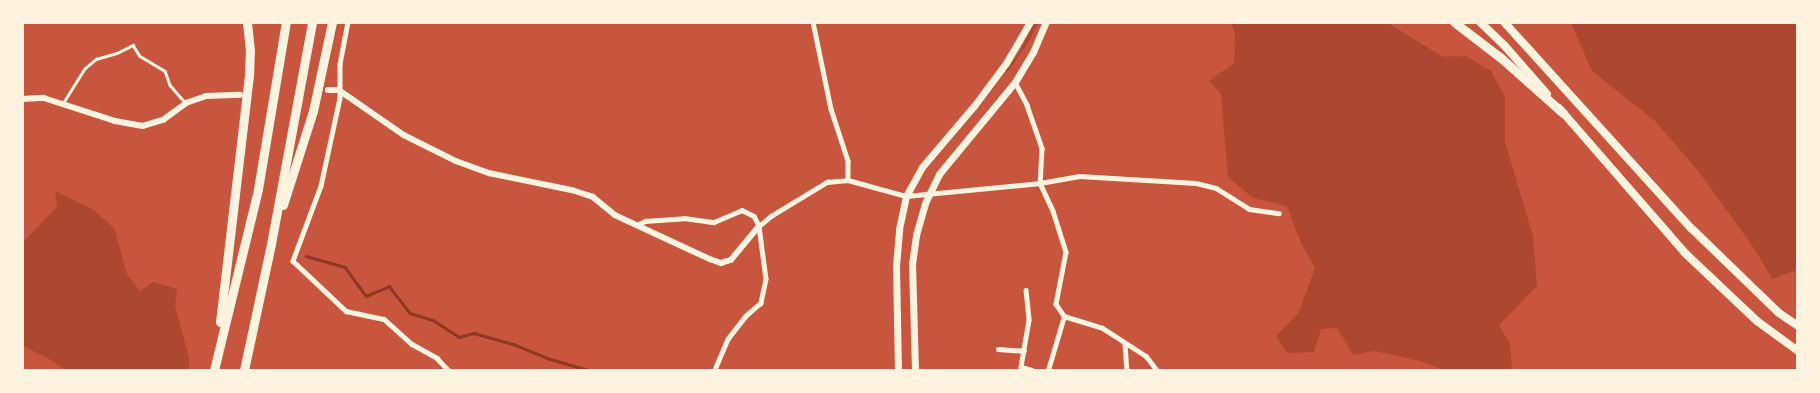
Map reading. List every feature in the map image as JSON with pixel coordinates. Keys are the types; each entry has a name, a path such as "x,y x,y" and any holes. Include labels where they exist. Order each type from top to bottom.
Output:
{"highway":[{"path":"217,357 249,76 250,51 247,22"},
{"path":"214,370 258,189 286,22"},
{"path":"244,370 271,244 312,22"},
{"path":"271,244 312,111 332,22"},
{"path":"1454,22 1501,58 1563,113"},
{"path":"1480,22 1504,45 1685,253 1757,321 1798,351"},
{"path":"1504,22 1691,228 1779,313 1798,326"}],"main road":[{"path":"898,370 896,266 899,229 906,196 922,167 991,84 1006,63 1030,22"},
{"path":"915,370 912,264 916,235 929,194 943,168 1015,82 1034,52 1046,22"}],"street":[{"path":"348,22 340,64 340,98 321,186 293,261 346,311 384,319 412,344 437,358 448,370"},
{"path":"813,22 831,109 848,161 848,180"},
{"path":"1015,82 1042,148 1040,184 1053,211 1066,252 1056,304 1064,316 1101,327 1146,356 1157,370"},
{"path":"328,90 339,90 404,135 456,161 489,174 572,190 593,197 616,215 710,260 721,262 731,260 759,226 772,216 826,182 848,180 906,196 1040,184 1079,176 1196,183 1216,188 1250,209 1278,213"},
{"path":"22,98 44,98 115,121 143,126 163,120 186,103 206,96 240,95"},
{"path":"637,225 645,222 684,218 714,222 742,210 754,216 759,226 766,280 761,303 746,316 728,339 715,370"},
{"path":"1026,290 1029,320 1021,367 1032,370"},
{"path":"1048,370 1064,316"},
{"path":"1125,344 1127,370"},
{"path":"998,350 1024,351"}],"lane":[{"path":"63,103 84,69 96,59 117,53 133,45 140,56 165,72 170,85 186,103"}],"shaded area":[{"path":"1034,23 1038,23 1029,41 1007,73 1006,70 1020,51"},
{"path":"1231,23 1388,23 1443,57 1466,56 1491,71 1505,97 1505,142 1533,236 1537,286 1499,325 1510,344 1512,370 1441,370 1416,360 1374,351 1353,355 1337,328 1321,329 1314,352 1287,353 1276,336 1299,312 1315,268 1301,243 1287,206 1253,198 1228,177 1221,94 1209,81 1234,63 1235,33"},
{"path":"1571,23 1797,23 1797,270 1772,279 1756,251 1699,172 1655,121 1592,71"},
{"path":"55,191 94,210 114,228 127,274 140,291 153,282 177,289 175,306 189,357 189,370 65,370 49,359 23,346 23,240 57,207"}],"waterway":[{"path":"306,256 345,267 366,296 389,286 410,313 433,320 459,337 474,333 513,344 547,358 588,370"}]}
